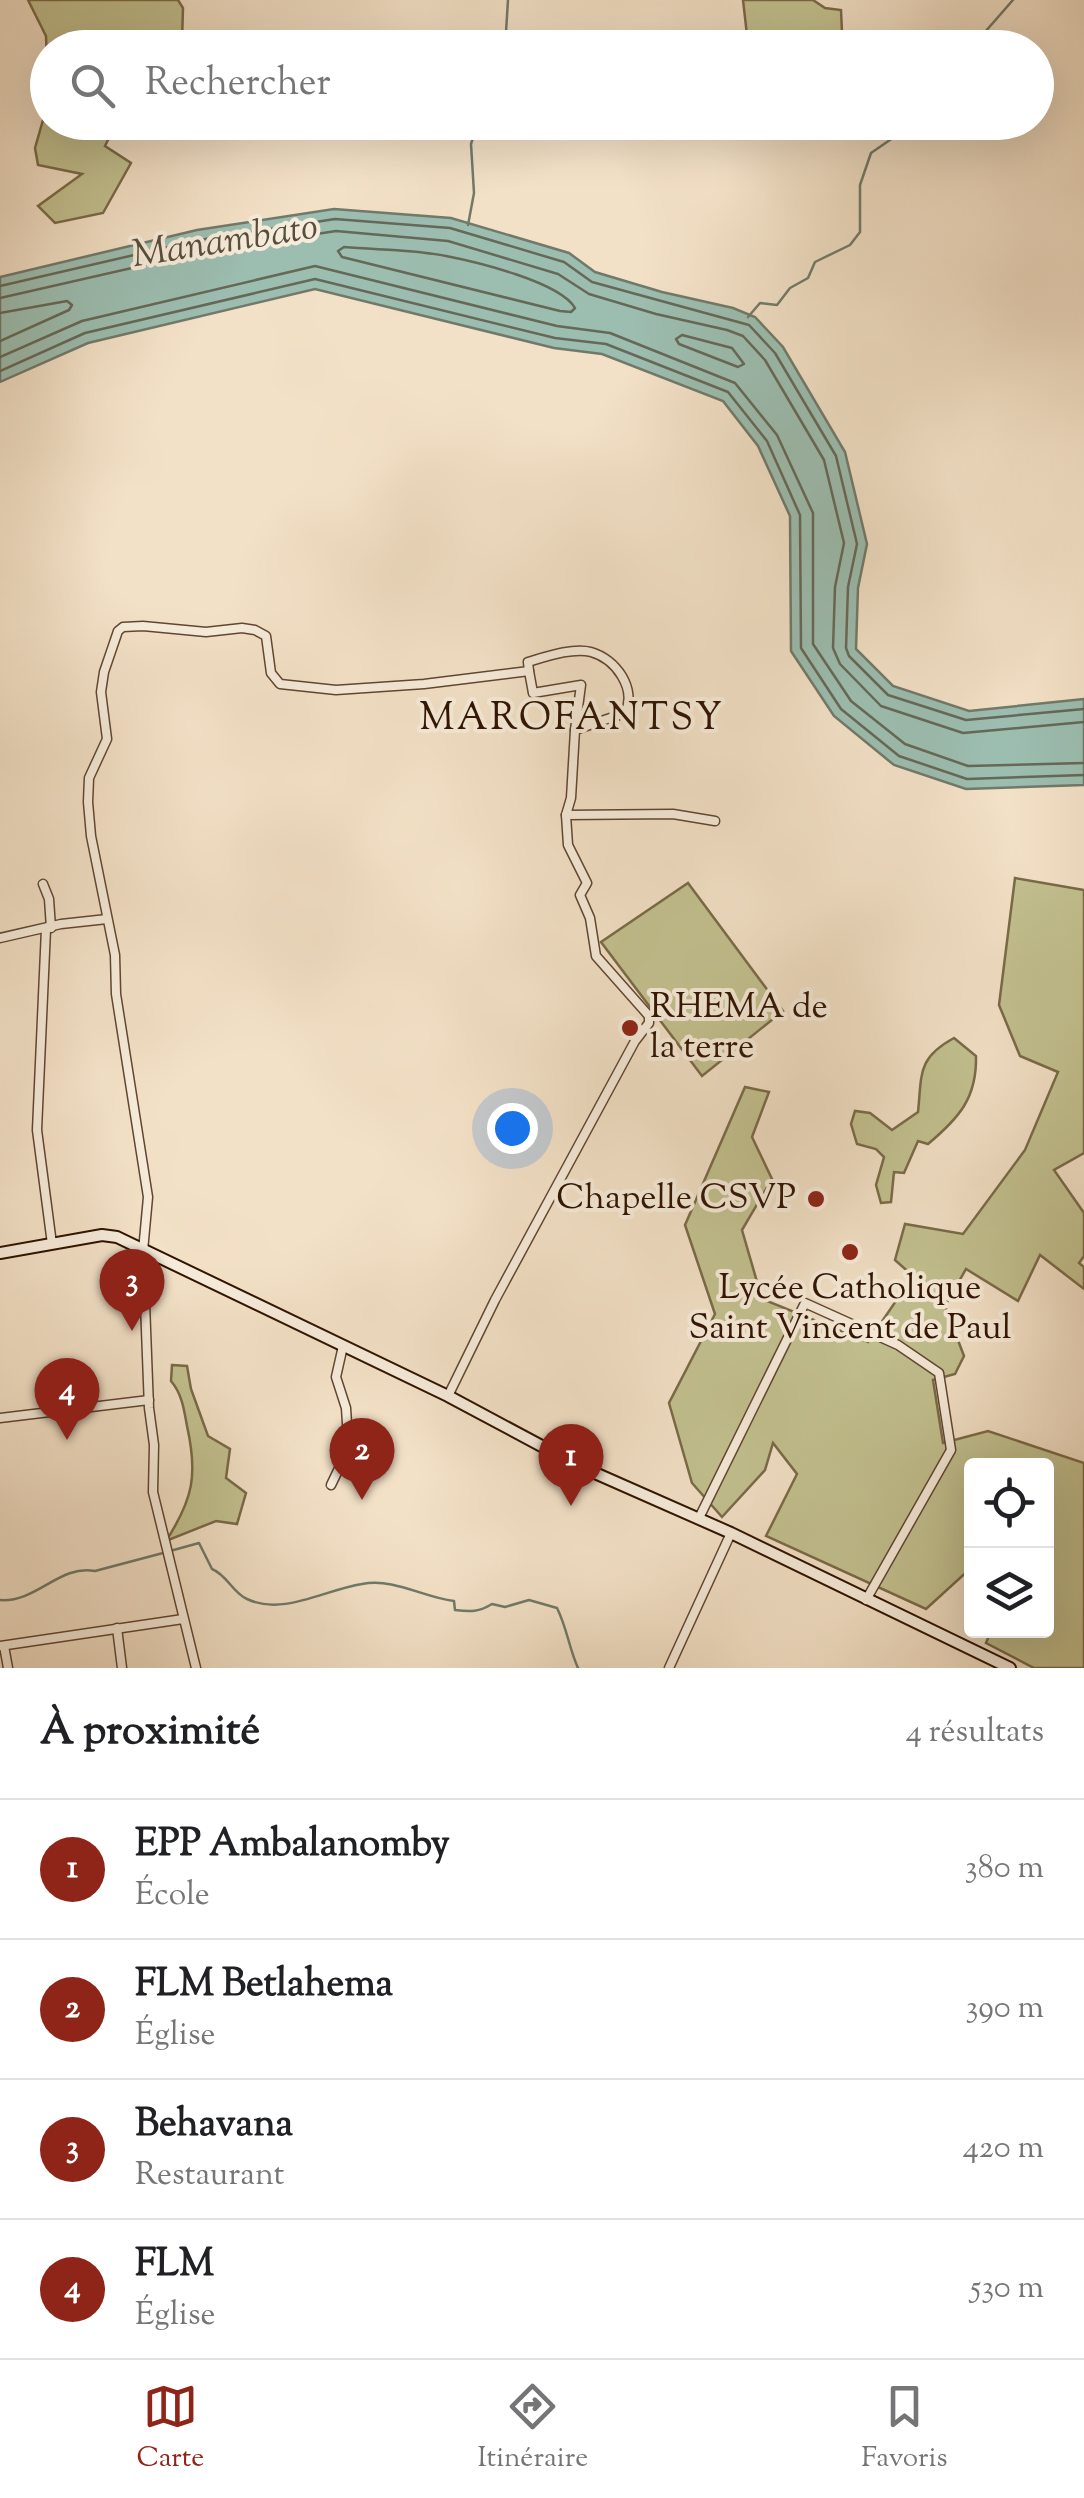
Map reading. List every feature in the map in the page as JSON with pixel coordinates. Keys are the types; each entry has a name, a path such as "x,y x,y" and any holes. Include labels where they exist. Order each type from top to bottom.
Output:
{"main road":[{"path":"0,1253 102,1235 117,1237 448,1396 579,1466 699,1518 1010,1668"}],"street":[{"path":"196,1668 153,1492 143,1251 148,1197 116,994 115,955 91,836 88,778 107,739 102,712 104,672 118,631 123,627 206,632 256,630 266,636 271,673 280,684 355,688 529,671"},
{"path":"448,1396 514,1266 648,1023 649,1016 637,1000 596,956 590,918 580,895 587,884 568,846 566,815 571,798 575,730 581,686 533,693 528,662 590,651 613,666 628,684 631,702 625,713 575,730"},
{"path":"566,815 673,814 716,821"},
{"path":"43,884 49,900 49,929 37,1130 52,1244"},
{"path":"0,938 107,919"},
{"path":"699,1518 805,1303 898,1345 938,1373 951,1450 866,1600"},
{"path":"331,1485 344,1458 348,1438 346,1408 336,1377 343,1346"},
{"path":"0,1418 149,1400"},
{"path":"669,1668 731,1533"},
{"path":"8,1668 2,1646 183,1620"},
{"path":"116,1628 122,1668"}],"shaded area":[{"path":"28,0 178,0 183,8 182,30 43,30"},
{"path":"743,0 813,0 825,8 841,10 842,30 746,30"},
{"path":"37,140 108,140 105,146 131,163 103,213 55,223 38,206 82,174 38,165"},
{"path":"1015,878 1084,890 1084,1153 1054,1170 1084,1213 1084,1256 1079,1263 1084,1267 1084,1289 1040,1255 1018,1301 966,1269 945,1306 964,1356 955,1374 933,1380 943,1443 988,1431 1084,1463 1084,1668 1034,1668 986,1643 988,1638 1054,1638 1054,1458 964,1458 964,1574 926,1609 766,1536 797,1474 773,1443 765,1470 722,1517 692,1483 669,1403 715,1314 685,1225 745,1087 769,1092 752,1137 772,1179 742,1230 762,1299 868,1342 913,1276 895,1260 905,1224 963,1234 1025,1150 1058,1072 1020,1056 999,1005"},
{"path":"688,883 783,1011 702,1076 601,942"},
{"path":"954,1038 976,1056 969,1095 957,1116 928,1144 918,1141 904,1173 894,1172 891,1202 881,1203 876,1185 884,1157 876,1149 857,1144 851,1124 855,1111 870,1113 892,1130 918,1112 921,1077 927,1060"},
{"path":"172,1365 187,1366 208,1436 230,1449 226,1478 246,1493 237,1524 216,1521 166,1541 187,1499 192,1473 184,1408 171,1381"}],"water":[{"name":"Manambato","path":"334,209 451,218 569,253 595,272 755,317 783,347 845,452 867,544 858,588 856,649 893,686 969,711 1084,699 1084,785 966,789 894,765 834,716 791,651 790,516 758,446 723,401 602,354 554,348 315,289 88,343 0,382 0,277 197,230"}],"waterway":[{"path":"506,30 508,0"},
{"path":"987,30 1013,0"},
{"path":"468,225 474,193 472,140"},
{"path":"748,317 760,303 777,305 790,288 808,278 815,262 850,245 860,232 860,185 871,153 890,140"},
{"path":"170,1551 199,1543 212,1569 242,1596 261,1603 289,1603 374,1583 454,1601 455,1610 475,1611 492,1604 505,1607 529,1600 557,1608 578,1668"},
{"path":"0,1600 25,1596 70,1573 95,1571 163,1553"}],"place":[{"name":"RHEMA de la terre","path":"630,1028"},
{"name":"Chapelle CSVP","path":"816,1199"},
{"name":"Lycée Catholique Saint Vincent de Paul","path":"850,1252"},
{"name":"Behavana","path":"132,1331"},
{"name":"FLM","path":"67,1440"},
{"name":"FLM Betlahema","path":"362,1500"},
{"name":"EPP Ambalanomby","path":"571,1506"}],"district":[{"name":"MAROFANTSY","path":"572,720"}]}
